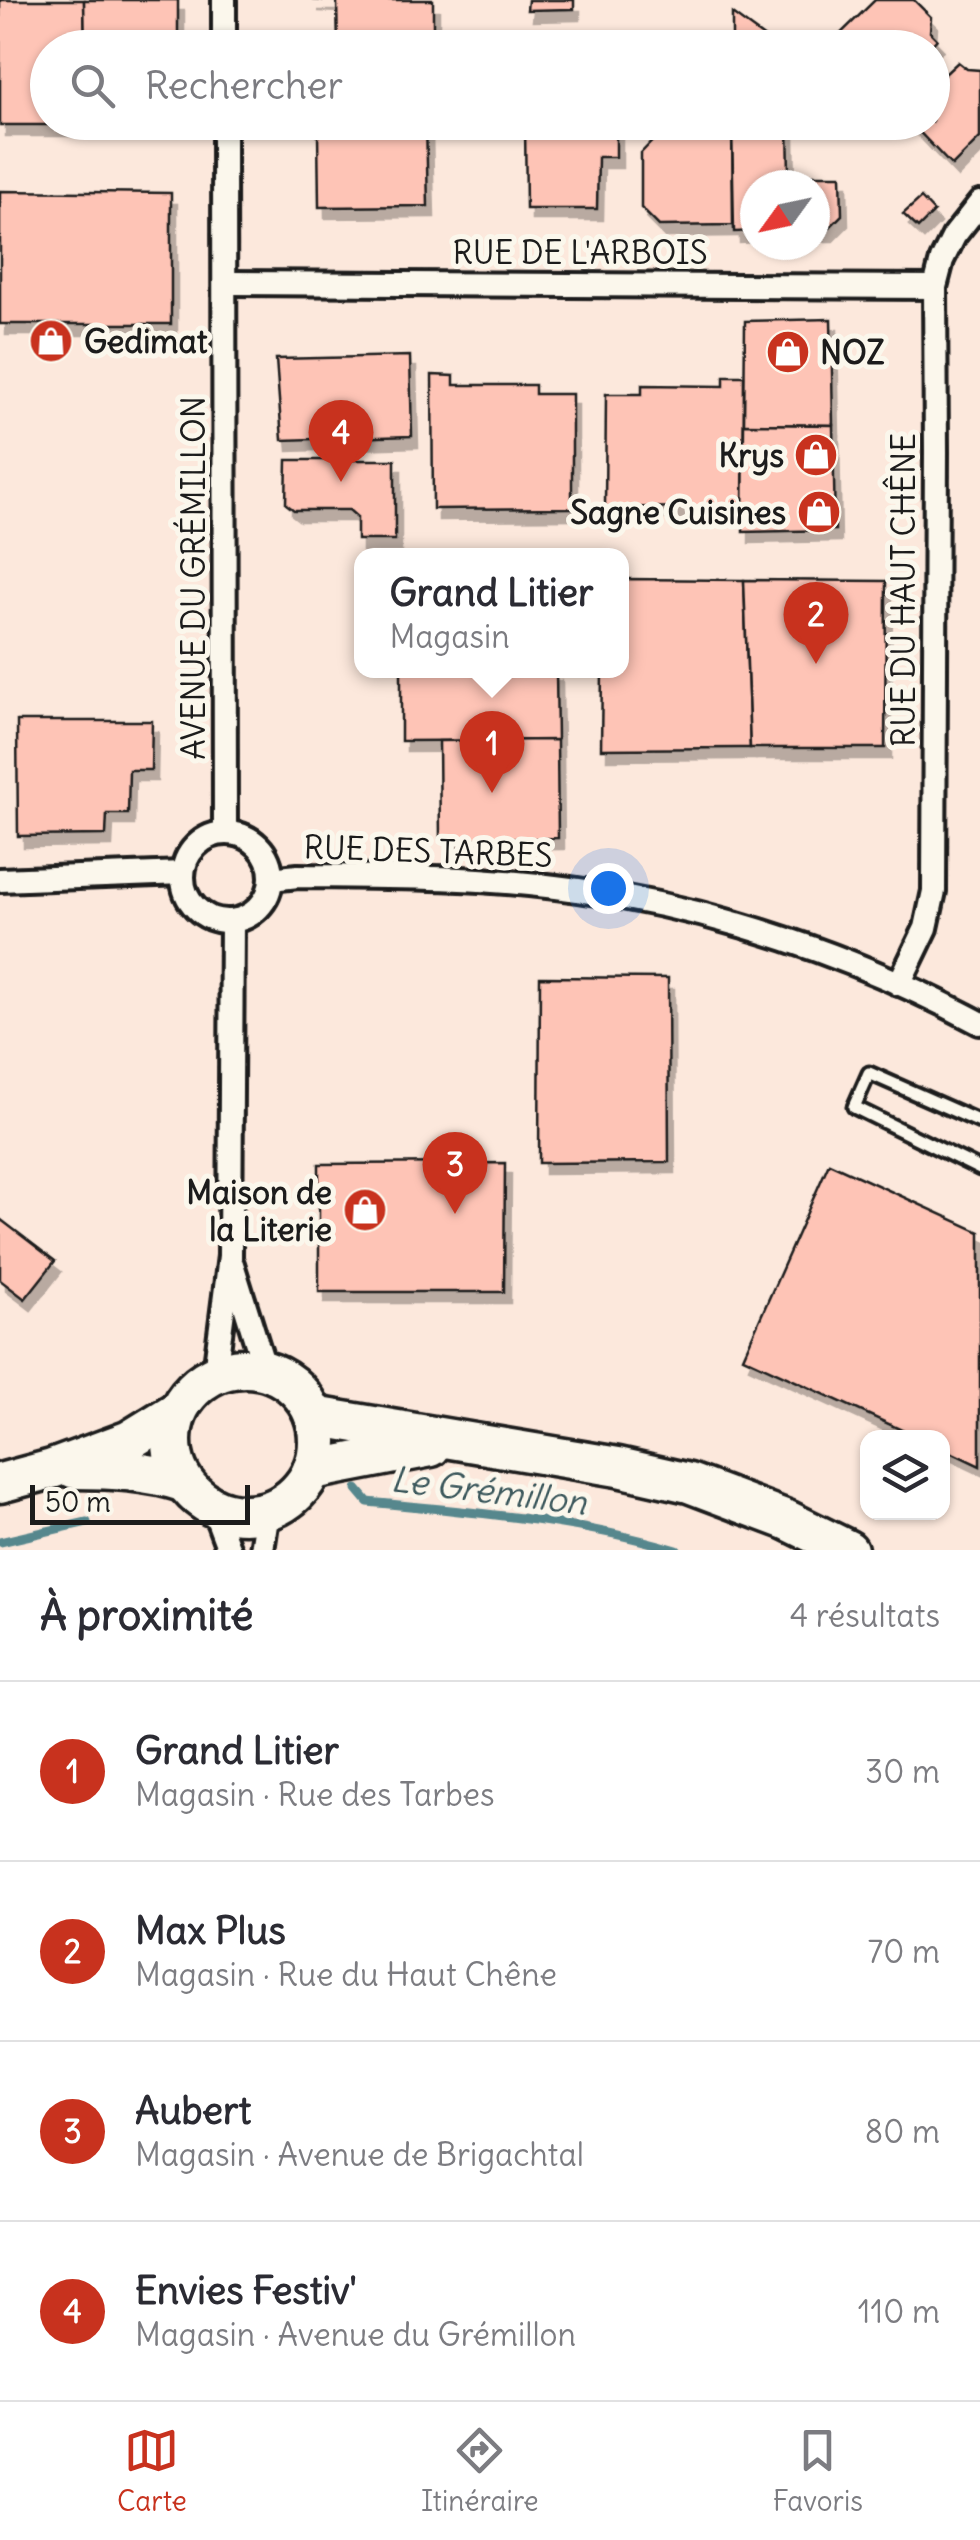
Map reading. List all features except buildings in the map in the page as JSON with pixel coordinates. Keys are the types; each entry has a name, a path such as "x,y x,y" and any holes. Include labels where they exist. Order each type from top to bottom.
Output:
{"main road":[{"path":"242,1367 265,1370 286,1380 303,1396 314,1416 318,1444 312,1470 302,1488 268,1511 240,1514 213,1508 196,1497 173,1460 171,1435 177,1411 192,1388 215,1373 242,1367"},
{"path":"0,1483 52,1469 130,1440 177,1411"},
{"path":"314,1416 618,1467 688,1484 787,1520 848,1550"},
{"path":"312,1470 458,1442"},
{"path":"52,1469 116,1468 184,1482"}],"street":[{"path":"224,0 224,30"},
{"name":"AVENUE DU GRÉMILLON","path":"224,140 225,832"},
{"name":"RUE DU HAUT CHÊNE","path":"899,984 926,928 934,891 935,287 954,236 980,203"},
{"name":"RUE DE L'ARBOIS","path":"225,283 935,287"},
{"path":"225,832 253,841 269,865 271,880 259,907 232,921 219,921 196,909 188,899 182,873 185,861 201,840 225,832"},
{"path":"0,880 182,873"},
{"name":"RUE DES TARBES","path":"271,880 298,876 484,880 579,890 670,907 790,940 899,984 980,1023"},
{"path":"215,1373 230,1256 232,921"},
{"path":"230,1256 265,1370"},
{"path":"213,1508 229,1550"},
{"path":"262,1550 268,1511"}],"lane":[{"path":"980,1122 869,1073 854,1107 980,1169"}],"waterway":[{"name":"Le Grémillon","path":"357,1489 368,1502 563,1524 677,1550"},
{"path":"0,1542 87,1522"}],"place":[{"name":"Gedimat","path":"51,341"},
{"name":"NOZ","path":"788,352"},
{"name":"Krys","path":"816,455"},
{"name":"Envies Festiv'","path":"341,482"},
{"name":"Sagne Cuisines","path":"819,512"},
{"name":"Max Plus","path":"816,664"},
{"name":"Grand Litier","path":"492,793"},
{"name":"Maison de la Literie","path":"365,1210"},
{"name":"Aubert","path":"455,1214"}]}
